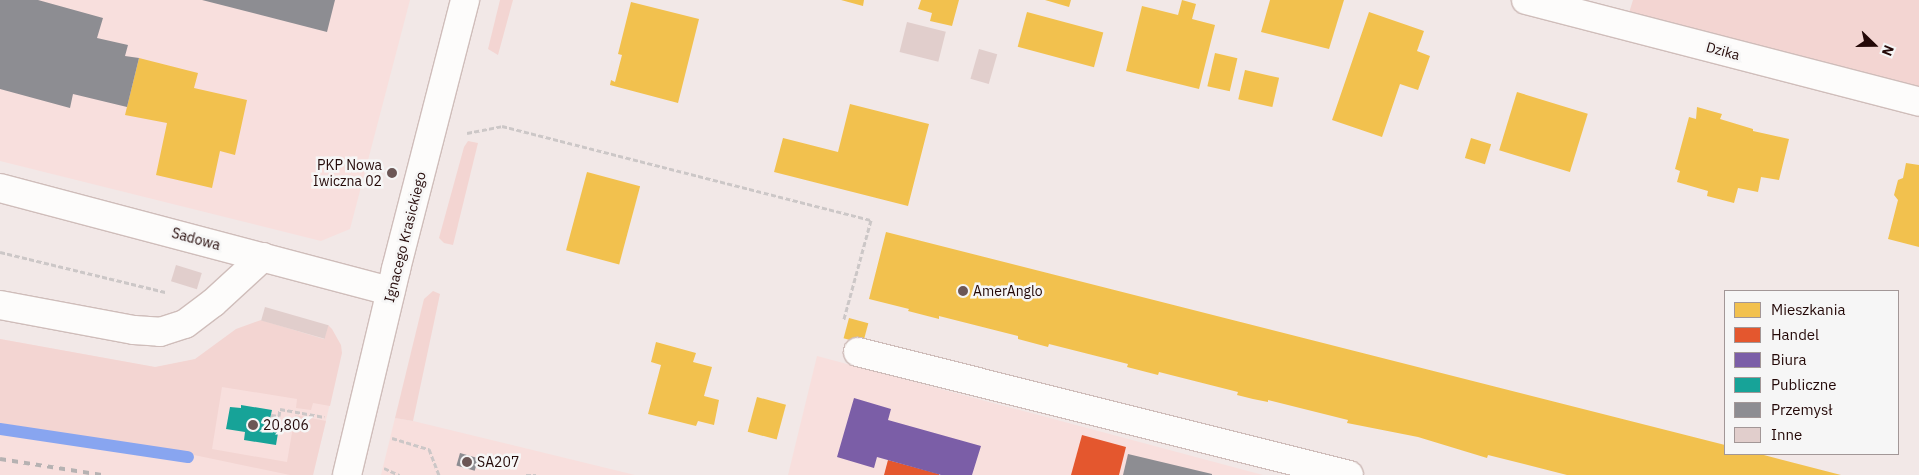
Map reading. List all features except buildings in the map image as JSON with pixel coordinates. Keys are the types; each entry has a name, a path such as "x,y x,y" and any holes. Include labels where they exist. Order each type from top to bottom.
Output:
{"street":[{"name":"Ignacego Krasickiego","path":"347,475 391,291 465,0"},
{"name":"Dzika","path":"1526,0 1919,102"},
{"name":"Sadowa","path":"0,188 391,291"},
{"path":"0,305 134,330 160,332 185,324 213,303 264,257"},
{"path":"858,352 1349,475"}],"path":[{"path":"461,137 465,134 502,126 871,220 836,347 858,352"},
{"path":"0,252 213,303"},
{"path":"271,415 279,416 280,409 334,418"},
{"path":"382,436 429,449 439,475"},
{"path":"526,475 536,475"}],"shaded area":[{"path":"0,0 410,0 350,229 321,241 0,161"},
{"path":"500,0 513,0 498,55 488,49"},
{"path":"1633,0 1919,0 1919,92 1628,16"},
{"path":"468,141 478,143 453,245 444,243 439,238 464,147"},
{"path":"433,291 440,294 413,421 395,418 424,299"},
{"path":"261,320 324,339 328,325 332,329 341,345 342,353 330,406 313,403 311,410 296,408 297,399 222,387 212,449 287,462 295,415 326,421 313,475 290,475 175,451 0,423 0,339 155,367 195,359 236,329"},
{"path":"0,339 331,399 313,475 0,475"},
{"path":"817,356 1263,475 788,475"},
{"path":"395,418 413,421 635,475 381,475"}],"waterway":[{"path":"0,429 188,457"}],"railway":[{"path":"0,459 102,475"}],"place":[{"name":"PKP Nowa Iwiczna 02","path":"392,173"},
{"name":"AmerAnglo","path":"963,291"},
{"name":"20,806","path":"253,425"},
{"name":"SA207","path":"467,462"}]}
